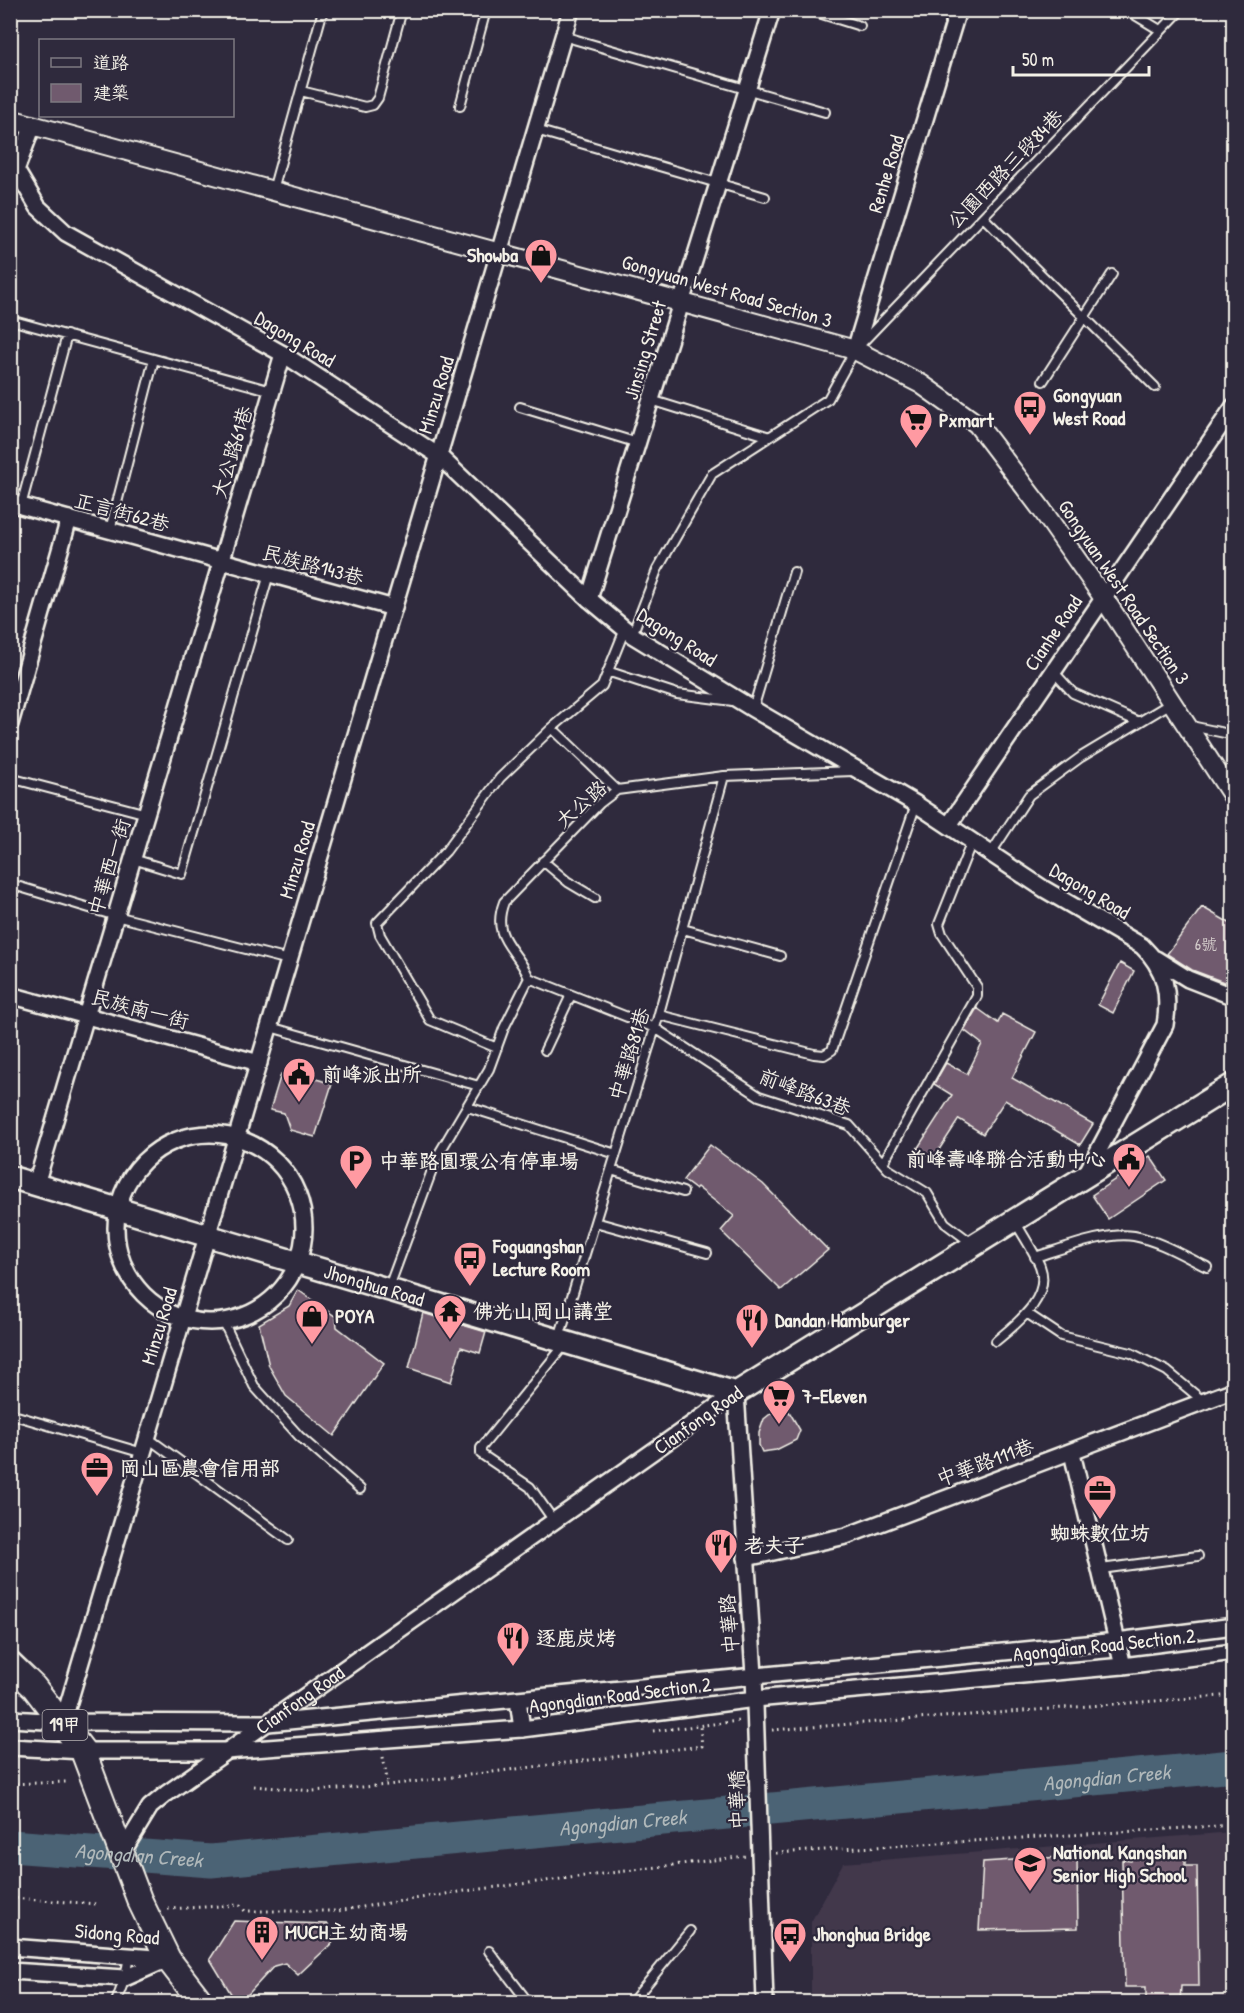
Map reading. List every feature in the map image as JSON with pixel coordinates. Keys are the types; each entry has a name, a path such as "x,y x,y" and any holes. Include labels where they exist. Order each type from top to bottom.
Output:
{"main road":[{"name":"Cianfong Road","path":"736,1392 1233,1084"},
{"name":"Jhonghua Road","path":"10,1177 736,1392"},
{"name":"19甲","path":"10,1664 63,1722 83,1750 142,1904 168,1959 201,2002"}],"street":[{"name":"Minzu Road","path":"63,1722 571,10"},
{"name":"Jinsing Street","path":"589,599 772,10"},
{"name":"Renhe Road","path":"855,351 958,10"},
{"name":"Gongyuan West Road Section 3","path":"10,119 855,351 921,384 977,424 1040,507 1103,597 1233,798"},
{"path":"10,186 33,125"},
{"name":"Dagong Road","path":"16,170 38,207 66,233 283,354 439,456 589,599 629,632 753,710 916,804 1044,889 1142,946 1154,957 1166,980 1169,1003 1165,1025 1085,1176"},
{"name":"大公路61巷","path":"222,561 283,354"},
{"name":"Cianhe Road","path":"949,825 1233,406"},
{"name":"正言街62巷","path":"16,505 222,561"},
{"path":"10,724 69,519"},
{"name":"民族路143巷","path":"222,561 394,608"},
{"name":"中華西一街","path":"36,1184 222,561"},
{"path":"1154,957 1188,979 1233,997"},
{"name":"民族南一街","path":"10,995 259,1063"},
{"path":"208,1133 237,1137 264,1150 286,1170 300,1197 305,1226 299,1263 288,1283 267,1304 241,1318 212,1323 183,1319 156,1307 135,1286 121,1260 115,1231 117,1209 132,1174 153,1153 179,1138 208,1133"},
{"name":"中華路111巷","path":"746,1558 846,1536 1072,1453 1233,1390"},
{"name":"Cianfong Road","path":"122,1852 150,1807 180,1784 736,1392"},
{"name":"中華路","path":"736,1392 756,1738"},
{"path":"1072,1453 1123,1666"},
{"name":"Agongdian Road Section 2","path":"10,1719 63,1722 268,1722 518,1700 1117,1641 1233,1626"},
{"name":"Agongdian Road Section 2","path":"10,1747 226,1751 522,1729 754,1699 1123,1666 1233,1652"},
{"path":"933,1659 935,1682"},
{"path":"518,1700 522,1729"},
{"name":"中華橋","path":"756,1738 760,1854"},
{"path":"760,1854 765,2002"},
{"name":"Sidong Road","path":"10,1947 129,1954 168,1959"},
{"name":"Sidong Road","path":"10,1971 125,1978 168,1959"}],"lane":[{"path":"273,190 323,10"},
{"path":"301,91 365,107 373,105 378,98 402,10"},
{"path":"460,106 486,10"},
{"path":"809,10 860,26"},
{"path":"1127,10 1160,30"},
{"name":"公園西路三段84巷","path":"610,672 657,570 712,474 828,399 855,351 1181,10"},
{"path":"564,36 825,112"},
{"path":"536,130 765,197"},
{"path":"983,217 1155,387"},
{"path":"1043,381 1112,274"},
{"path":"10,320 272,391"},
{"path":"16,505 67,335"},
{"path":"110,530 154,359"},
{"path":"651,400 770,437"},
{"path":"520,407 638,443"},
{"path":"753,710 794,572"},
{"path":"133,859 182,874 269,574"},
{"path":"1053,671 1073,693 1139,722"},
{"path":"497,1048 430,1020 380,935 377,924 446,851 500,778 552,728 602,686 610,672 677,694 739,701"},
{"path":"991,852 1029,795 1081,757 1171,703"},
{"path":"1186,725 1233,735"},
{"path":"552,728 617,790"},
{"name":"大公路","path":"529,978 501,935 499,924 504,902 600,803 617,790 724,776 860,771"},
{"name":"中華路81巷","path":"562,1341 595,1222 659,1015 724,776"},
{"path":"10,778 147,814"},
{"path":"659,1015 814,1054 824,1055 832,1050 916,804"},
{"path":"883,1162 977,996 977,987 942,934 939,924 972,841"},
{"path":"543,861 568,882 595,898"},
{"path":"10,884 116,916 289,960"},
{"path":"682,929 780,956"},
{"path":"388,1289 437,1157 479,1086 529,978"},
{"name":"前峰路63巷","path":"529,978 655,1028 759,1096 849,1125 883,1162 927,1193 945,1223 975,1245"},
{"path":"545,1050 572,995"},
{"path":"270,1027 479,1086"},
{"path":"468,1107 616,1154"},
{"path":"611,1170 683,1192"},
{"path":"996,1341 1028,1314 1043,1277 1035,1257 1014,1220"},
{"path":"595,1222 707,1253"},
{"path":"1035,1257 1104,1238 1132,1236 1149,1240 1207,1267"},
{"path":"1028,1314 1061,1336 1131,1353 1167,1371 1188,1386 1203,1401"},
{"path":"223,1321 254,1386 299,1436 360,1489"},
{"path":"554,1521 530,1487 481,1454 481,1448 562,1341"},
{"path":"10,1414 143,1453"},
{"path":"148,1438 288,1540"},
{"path":"1101,1569 1198,1556"},
{"path":"632,2002 690,1932"},
{"path":"489,1951 528,2002"},
{"path":"116,2002 125,1978 129,1954"}],"path":[{"path":"756,1738 1233,1695"},
{"path":"254,1786 312,1791 388,1785 702,1746 700,1726"},
{"path":"383,1756 388,1785"},
{"path":"10,1784 66,1782"},
{"path":"142,1904 240,1905 245,1911 336,1911 465,1891 760,1854 1233,1825"},
{"path":"10,1898 97,1904"}],"shaded area":[{"name":"National Kangshan Senior High School","path":"1233,1832 1233,2002 811,2002 811,1922 843,1863"}],"building":[{"path":"1202,907 1233,925 1233,974 1229,984 1192,970 1167,954"},
{"path":"1120,963 1134,971 1113,1013 1098,1005"},
{"path":"977,1008 998,1023 1002,1014 1036,1032 1012,1078 1093,1124 1080,1145 1005,1100 983,1134 959,1119 933,1159 917,1149 952,1095 934,1084 946,1063 967,1074 982,1044 964,1030"},
{"name":"前峰派出所","path":"295,1072 332,1084 315,1137 290,1130 284,1113 270,1110 281,1074 294,1079"},
{"path":"710,1145 763,1184 828,1250 781,1290 721,1231 734,1216 697,1187 695,1189 683,1180"},
{"name":"前峰壽峰聯合活動中心","path":"1150,1156 1166,1180 1108,1219 1092,1195"},
{"name":"POYA","path":"298,1290 336,1317 337,1327 384,1363 334,1436 286,1396 269,1366 259,1324 289,1306"},
{"name":"佛光山岡山講堂","path":"423,1313 486,1332 480,1353 461,1347 451,1382 409,1368"},
{"name":"7-Eleven","path":"784,1403 800,1430 796,1440 776,1450 762,1452 759,1445 759,1433 764,1419"},
{"path":"1185,1852 1185,1866 1197,1866 1199,1986 1181,1986 1180,2002 1146,2002 1146,1987 1125,1987 1122,1860 1131,1861 1132,1853"},
{"path":"1077,1856 1078,1928 979,1930 983,1862"},
{"name":"MUCH主幼商場","path":"234,1921 328,1924 333,1942 298,1975 285,1963 274,1966 241,2002 236,2002 210,1959"}],"waterway":[{"name":"Agongdian Creek","path":"10,1846 211,1861 1234,1766"}],"place":[{"name":"Showba","path":"541,284"},
{"name":"Gongyuan West Road","path":"1030,436"},
{"name":"Pxmart","path":"916,449"},
{"name":"前峰派出所","path":"299,1103"},
{"name":"前峰壽峰聯合活動中心","path":"1129,1188"},
{"name":"中華路圓環公有停車場","path":"356,1190"},
{"name":"Foguangshan Lecture Room","path":"470,1287"},
{"name":"佛光山岡山講堂","path":"450,1340"},
{"name":"POYA","path":"312,1345"},
{"name":"Dandan Hamburger","path":"752,1349"},
{"name":"7-Eleven","path":"779,1425"},
{"name":"岡山區農會信用部","path":"97,1497"},
{"name":"蜘蛛數位坊","path":"1100,1520"},
{"name":"老夫子","path":"721,1574"},
{"name":"逐鹿炭烤","path":"513,1667"},
{"name":"National Kangshan Senior High School","path":"1030,1892"},
{"name":"MUCH主幼商場","path":"262,1961"},
{"name":"Jhonghua Bridge","path":"790,1963"}]}
